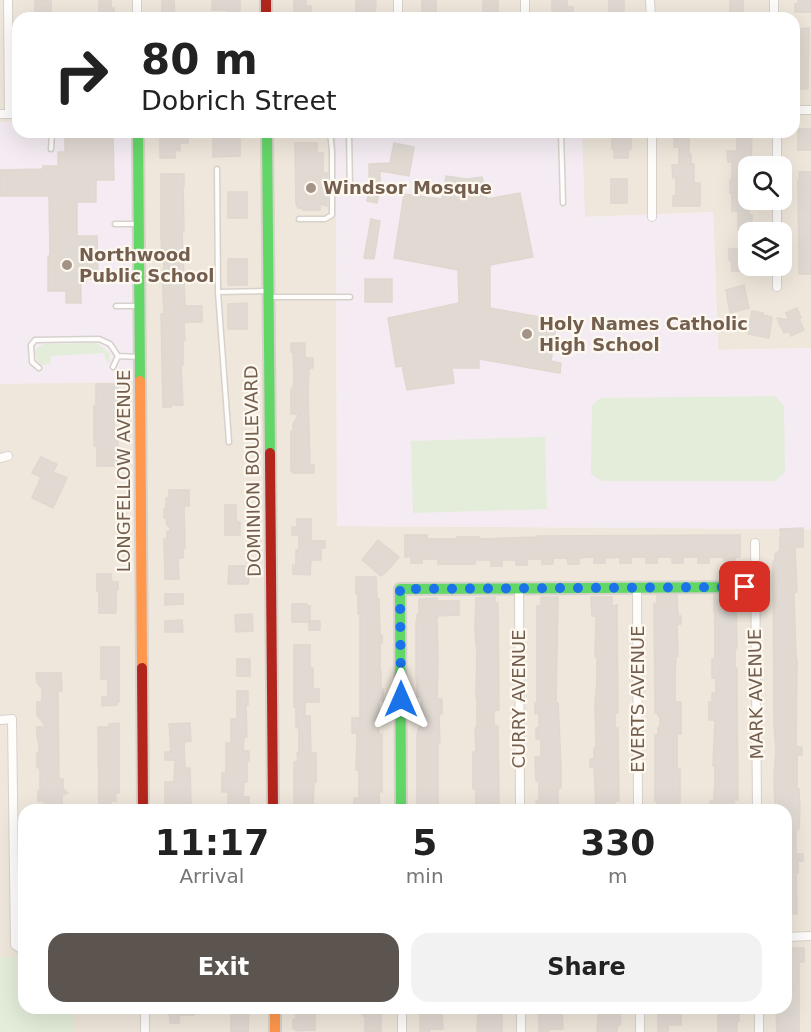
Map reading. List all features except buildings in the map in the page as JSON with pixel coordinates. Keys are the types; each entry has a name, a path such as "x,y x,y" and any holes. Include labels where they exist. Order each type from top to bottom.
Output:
{"street":[{"path":"4,114 8,0"},
{"name":"LONGFELLOW AVENUE","path":"138,138 143,804"},
{"name":"DOMINION BOULEVARD","path":"267,138 273,804"},
{"path":"652,138 652,217"},
{"path":"777,138 777,156"},
{"path":"777,276 777,287"},
{"name":"MARK AVENUE","path":"755,543 757,804"},
{"name":"EVERTS AVENUE","path":"637,587 638,804"},
{"path":"401,804 400,589 755,587"},
{"name":"CURRY AVENUE","path":"519,588 520,804"},
{"path":"0,720 12,719 15,945 18,947"},
{"path":"792,937 811,936"},
{"path":"145,1014 145,1032"},
{"path":"275,1014 275,1032"},
{"path":"402,1014 402,1032"},
{"path":"521,1014 521,1032"},
{"path":"640,1014 640,1032"},
{"path":"759,1014 759,1032"}],"lane":[{"path":"51,149 52,138"},
{"path":"300,219 325,219 332,215 331,138"},
{"path":"349,138 350,194"},
{"path":"561,138 563,202"},
{"path":"217,169 218,292 229,442"},
{"path":"115,224 138,224"},
{"path":"218,292 350,297"},
{"path":"116,306 139,306"},
{"path":"39,368 32,362 32,345 35,340 99,339 110,344 118,356"},
{"path":"118,356 139,357"},
{"path":"113,367 118,356"}],"shaded area":[{"path":"0,0 811,0 811,348 718,350 713,212 584,217 582,138 800,138 800,12 12,12 12,138 336,138 337,526 811,529 811,1032 74,1032 74,1014 792,1014 792,804 18,804 18,958 0,956"},
{"name":"Northwood Public School","path":"12,121 12,138 133,138 134,382 0,384 0,122"},
{"name":"Holy Names Catholic High School","path":"336,138 582,138 585,217 713,212 718,350 811,348 811,529 337,526"}],"green space":[{"path":"97,343 109,353 110,362 106,360 104,353 51,356 50,364 42,365 35,354 36,349 43,344"},
{"path":"775,396 784,406 785,472 775,481 602,481 591,474 592,406 600,398"},
{"path":"545,437 547,509 413,513 411,441"},
{"path":"0,956 18,958 18,1014 74,1014 74,1032 0,1032"}],"traffic: fast":[{"path":"138,138 140,381"},
{"path":"267,138 270,453"},
{"path":"401,804 400,589 755,587"}],"traffic: slow":[{"path":"140,381 142,668"},
{"path":"275,1014 275,1032"}],"traffic: jam":[{"path":"266,0 266,12"},
{"path":"270,453 273,804"},
{"path":"142,668 143,804"}],"place":[{"name":"Windsor Mosque","path":"311,188"},
{"name":"Northwood Public School","path":"67,265"},
{"name":"Holy Names Catholic High School","path":"527,334"}],"route":[{"path":"401,699 400,589 745,587"}]}
